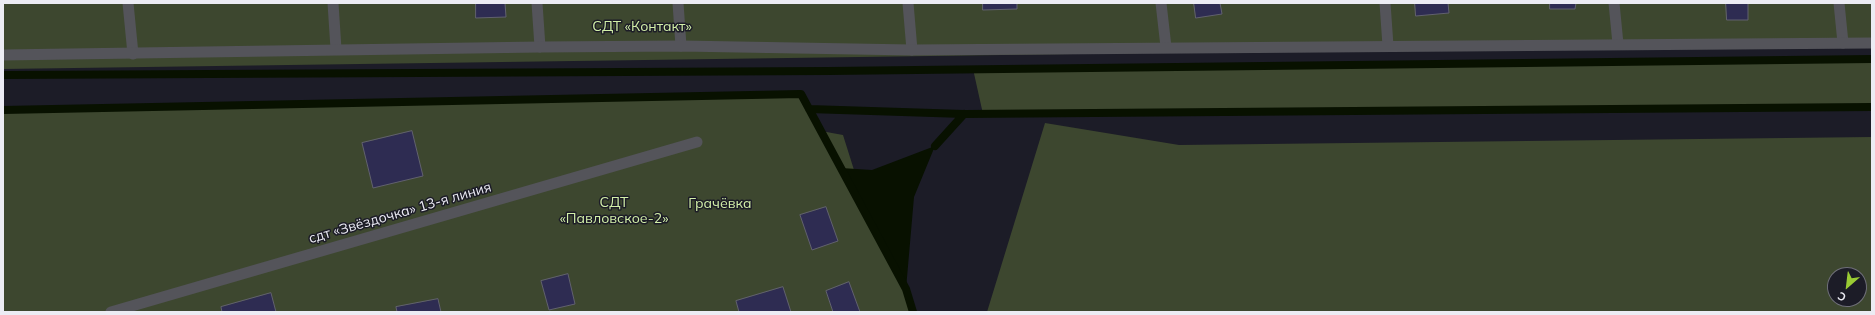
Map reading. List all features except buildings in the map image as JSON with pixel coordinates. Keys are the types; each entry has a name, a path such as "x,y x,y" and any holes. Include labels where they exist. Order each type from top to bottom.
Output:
{"street":[{"path":"128,3 133,54"},
{"path":"333,3 336,49"},
{"path":"537,3 540,47"},
{"path":"678,3 681,46"},
{"path":"908,3 912,50"},
{"path":"1161,3 1166,47"},
{"path":"1385,3 1388,46"},
{"path":"1614,3 1618,44"},
{"path":"1839,3 1843,43"},
{"path":"3,55 133,54 336,49 681,46 912,50 1872,43"},
{"name":"сдт «Звёздочка» 13-я линия","path":"111,312 697,142"}],"green space":[{"name":"СДТ «Контакт»","path":"3,3 1872,3 1872,45 1574,47 3,69"},
{"path":"1872,59 1872,107 983,114 973,69"},
{"name":"Грачёвка","path":"801,94 821,131 843,135 871,224 906,289 913,312 3,312 3,110"},
{"path":"1045,123 1179,145 1872,137 1872,312 987,312"}],"shaded area":[{"path":"935,146 914,197 906,289 841,168 872,170"}],"waterway":[{"path":"3,75 829,71 1872,59"},
{"path":"3,110 801,94 906,289 913,312"},
{"path":"809,109 964,114 1872,107"},
{"path":"935,146 964,114"}],"park label":[{"name":"СДТ «Павловское-2»","path":"614,212"}]}
